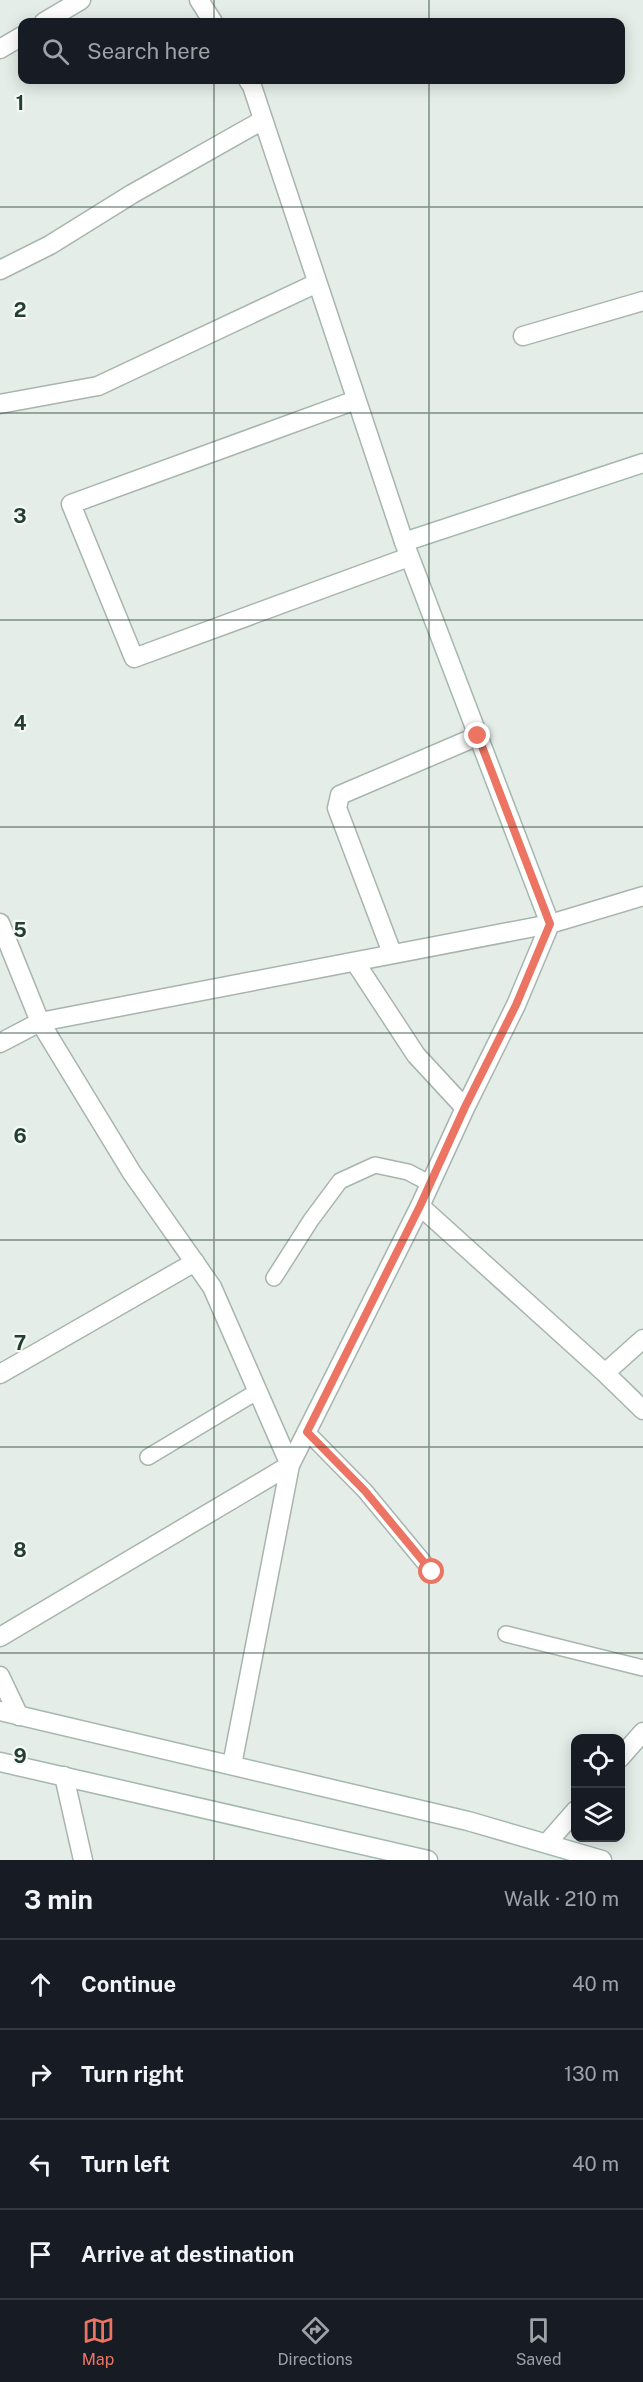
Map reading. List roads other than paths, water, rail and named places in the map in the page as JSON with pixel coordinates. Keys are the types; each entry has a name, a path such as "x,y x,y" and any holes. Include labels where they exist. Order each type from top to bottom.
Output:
{"street":[{"path":"51,18 81,0"},
{"path":"199,0 210,18"},
{"path":"0,49 18,38"},
{"path":"232,1765 290,1465 420,1206 465,1107 516,1005 550,924 407,550 250,84"},
{"path":"0,270 50,245 132,194 263,120"},
{"path":"0,404 98,386 317,283"},
{"path":"523,336 643,301"},
{"path":"356,400 71,504 134,658 407,550 643,463"},
{"path":"392,953 337,808 337,801 340,795 478,736"},
{"path":"0,1043 40,1022 550,924 643,896"},
{"path":"0,923 40,1022 132,1173 212,1287 290,1465"},
{"path":"355,962 417,1055 465,1107"},
{"path":"420,1206 643,1410"},
{"path":"0,1374 195,1262"},
{"path":"605,1373 643,1339"},
{"path":"0,1637 290,1465"},
{"path":"0,1676 19,1716"},
{"path":"0,1711 468,1821 602,1860"},
{"path":"625,1753 643,1732"},
{"path":"0,1762 428,1860"},
{"path":"64,1776 82,1860"},
{"path":"547,1843 571,1816"}],"lane":[{"path":"274,1278 311,1220 340,1181 375,1165 408,1172 429,1183"},
{"path":"148,1457 258,1391"},
{"path":"307,1432 365,1491 432,1572"},
{"path":"506,1634 643,1668"}]}
